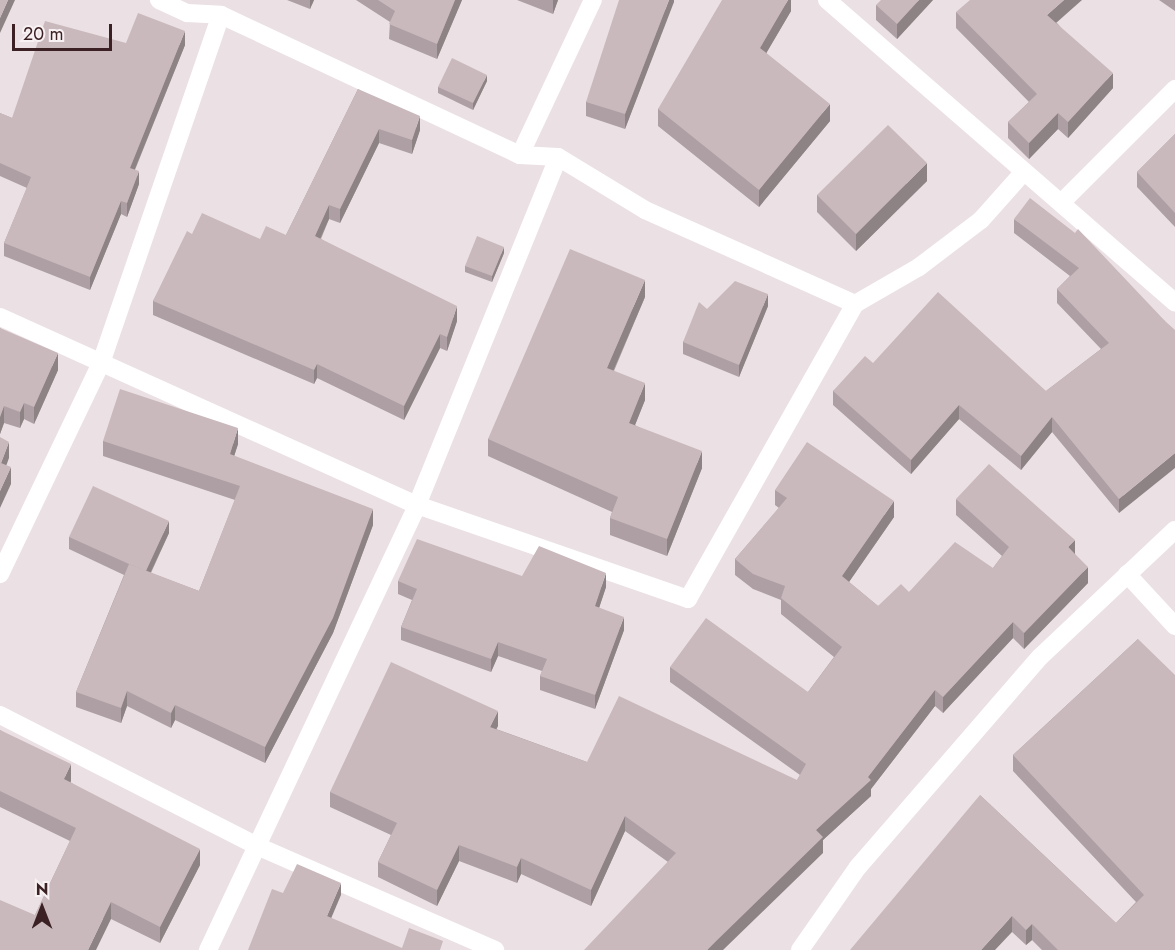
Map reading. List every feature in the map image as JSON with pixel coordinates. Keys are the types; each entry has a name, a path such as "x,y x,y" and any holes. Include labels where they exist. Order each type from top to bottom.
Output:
{"street":[{"path":"159,0 221,15 520,154 558,157 645,210 855,304"},
{"path":"520,154 593,0"},
{"path":"827,0 1021,174 1062,202 1175,303"},
{"path":"0,574 101,363 221,15"},
{"path":"1062,202 1175,89"},
{"path":"208,950 417,505 558,157"},
{"path":"0,317 417,505 688,599 855,304 919,267 981,220 1021,174"},
{"path":"800,950 858,867 994,710 1127,574 1175,531"},
{"path":"1127,574 1175,626"},
{"path":"0,715 257,846 495,950"}],"building":[{"path":"0,0 8,0 0,18"},
{"path":"378,0 455,0 437,44 389,24 395,11"},
{"path":"619,0 669,0 625,114 586,102"},
{"path":"722,0 788,0 760,48 830,104 759,190 658,109"},
{"path":"881,0 919,0 897,24 876,5"},
{"path":"970,0 1064,0 1047,15 1113,73 1068,122 1058,113 1029,143 1008,122 1037,94 956,12"},
{"path":"138,13 185,31 130,168 139,171 127,203 121,201 90,277 4,243 31,177 0,163 0,113 12,118 45,21 126,43"},
{"path":"452,58 487,75 473,103 438,87"},
{"path":"358,89 420,116 412,140 379,129 340,209 329,205 315,236 457,306 447,337 440,334 404,406 317,364 314,370 153,301 187,231 192,234 202,213 260,239 266,226 286,235"},
{"path":"888,125 927,163 856,234 817,195"},
{"path":"1175,134 1175,213 1137,172"},
{"path":"1030,198 1075,233 1078,229 1175,330 1175,453 1119,499 1052,417 1021,456 959,405 911,460 833,391 865,356 873,363 938,292 1046,391 1109,343 1057,289 1079,268 1014,219"},
{"path":"477,236 504,247 492,276 465,266"},
{"path":"570,249 645,280 607,368 645,383 629,423 702,451 667,539 610,518 618,497 488,439"},
{"path":"735,281 768,294 739,365 683,342 699,302 707,309"},
{"path":"0,328 58,353 34,407 24,403 20,412 4,406 0,417"},
{"path":"120,389 238,428 230,454 373,509 333,618 265,747 175,705 171,713 127,691 121,708 76,692 129,564 199,591 240,486 103,441"},
{"path":"0,437 9,442 1,463 11,467 0,491"},
{"path":"807,442 894,501 842,576 878,606 901,584 909,592 955,542 993,568 1009,547 956,499 989,464 1075,540 1068,547 1088,567 1024,633 1013,622 943,697 935,690 868,777 871,780 816,830 823,837 707,950 584,950 676,853 625,816 591,890 521,858 517,867 459,845 437,890 378,862 397,823 330,792 391,662 498,711 490,727 587,762 619,696 797,780 806,764 670,667 706,618 808,692 842,647 781,598 785,586 753,574 735,559 787,498 775,490"},
{"path":"93,486 169,521 146,571 69,537"},
{"path":"417,539 522,576 539,546 606,573 595,606 624,617 595,695 540,676 547,659 498,642 491,659 401,627 417,589 398,581"},
{"path":"1138,639 1175,675 1175,950 1058,950 1032,924 1026,930 1012,916 981,950 850,950 980,795 1116,923 1144,895 1013,755"},
{"path":"0,730 71,764 64,779 200,849 160,927 111,902 88,950 0,950 0,900 35,915 76,828 0,791"},
{"path":"297,864 341,883 327,916 402,948 409,928 443,941 440,950 248,950 272,889 283,893"}]}
